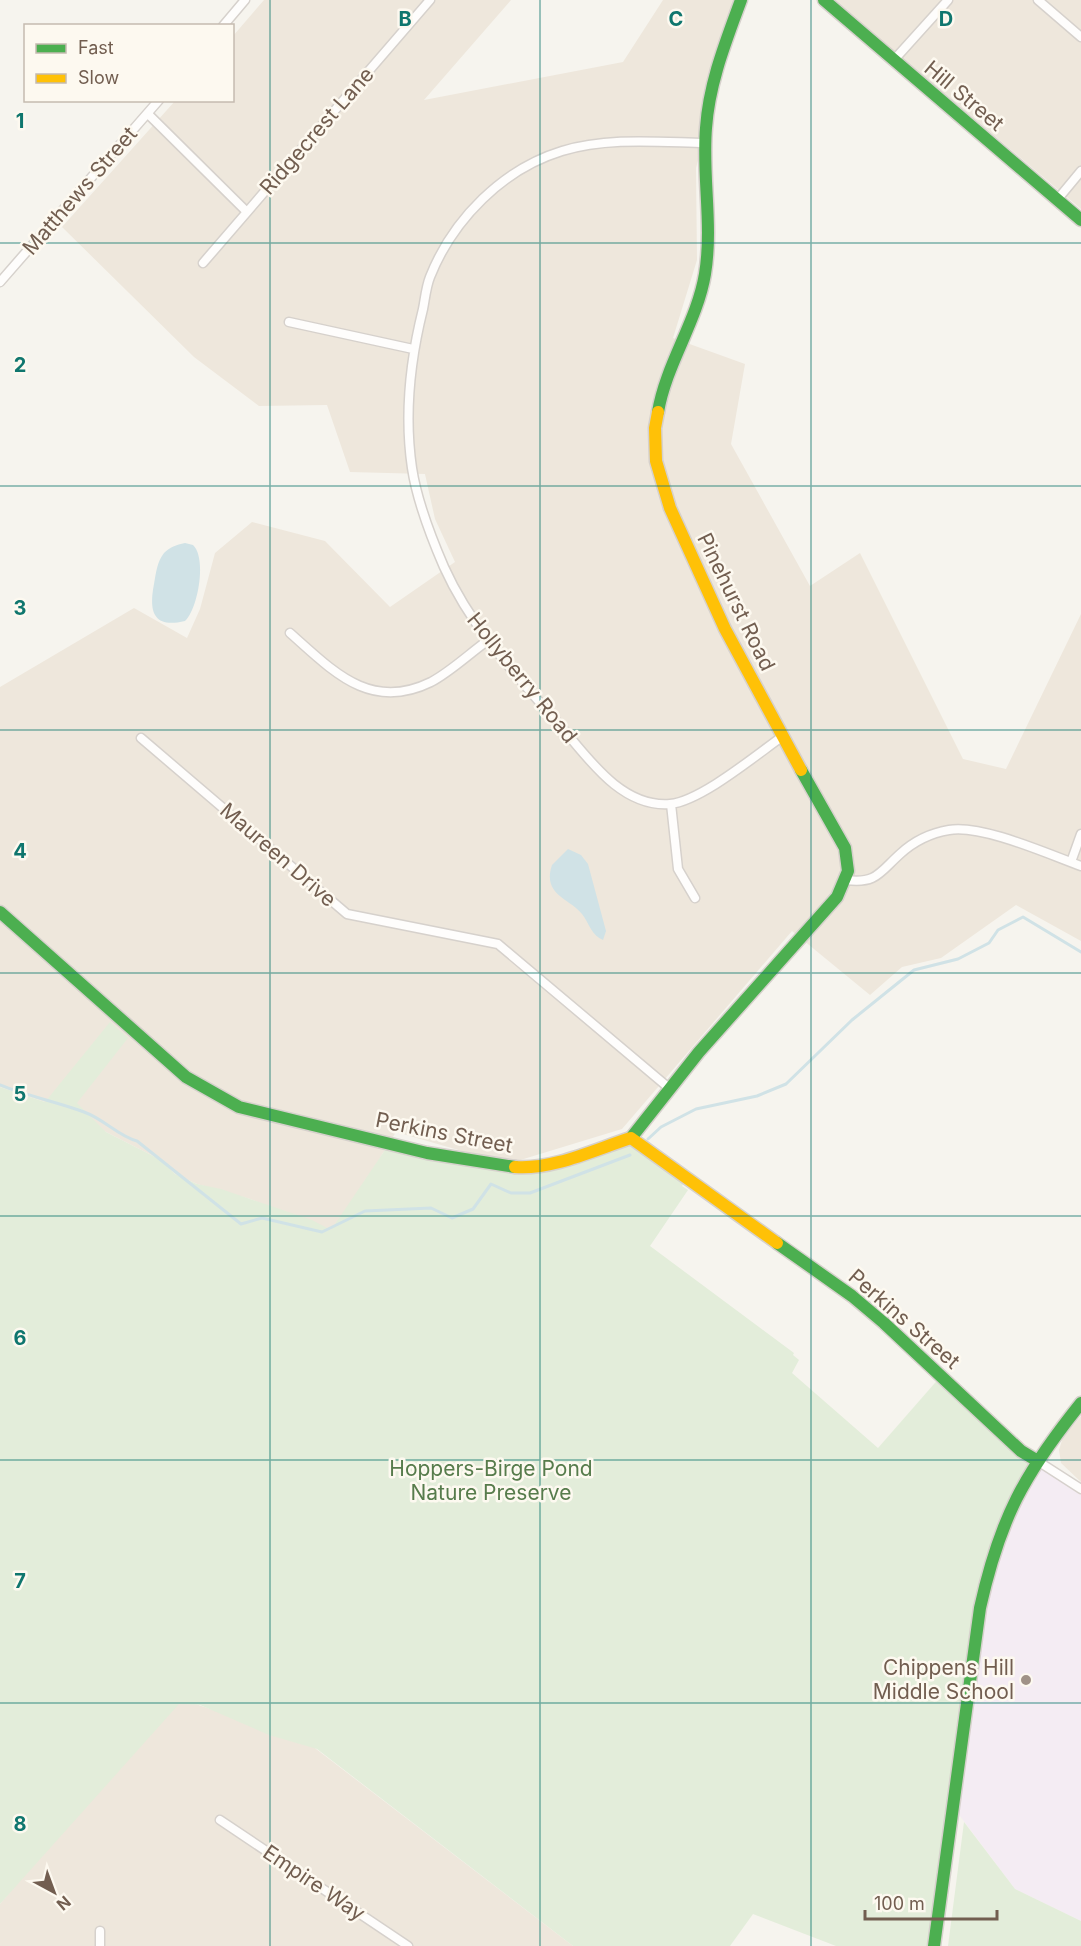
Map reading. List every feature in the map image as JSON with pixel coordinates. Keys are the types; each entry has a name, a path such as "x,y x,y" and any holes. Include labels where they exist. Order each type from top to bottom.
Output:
{"street":[{"path":"225,24 245,0"},
{"name":"Ridgecrest Lane","path":"203,263 430,0"},
{"name":"Pinehurst Road","path":"741,0 715,76 705,143 708,242 705,273 697,309 662,392 655,427 655,458 667,502 710,601 845,848 848,861 846,880"},
{"name":"Hill Street","path":"824,0 1081,220"},
{"path":"893,61 948,0"},
{"path":"1038,0 1081,37"},
{"name":"Matthews Street","path":"0,282 157,102"},
{"path":"148,114 247,212"},
{"name":"Hollyberry Road","path":"671,804 647,801 624,792 600,772 487,641 460,600 444,567 426,519 412,468 408,406 413,350 430,277 460,224 493,189 529,165 573,148 632,142 705,143"},
{"path":"1057,200 1081,171"},
{"path":"289,322 413,350"},
{"path":"290,633 353,685 389,694 431,682 487,641"},
{"path":"695,898 678,869 671,804 715,785 783,736"},
{"name":"Maureen Drive","path":"141,738 347,914 498,944 669,1088"},
{"path":"631,1138 669,1088 837,897 846,880 862,882 878,877 900,853 917,842 950,830 980,832 1081,866"},
{"path":"1071,862 1081,834"},
{"name":"Perkins Street","path":"0,912 186,1077 239,1107 427,1153 490,1165 527,1168 562,1160 631,1138 852,1296 1021,1451 1081,1489"},
{"path":"934,1946 982,1599 1004,1521 1036,1460 1081,1403"},
{"name":"Empire Way","path":"220,1820 408,1946"},
{"path":"100,1931 100,1946"}],"shaded area":[{"path":"264,0 511,0 424,100 623,62 663,0 740,0 696,168 697,260 673,338 745,364 731,444 810,586 860,553 963,759 1006,769 1081,614 1081,941 1016,905 941,958 902,967 870,995 792,931 622,1129 507,1164 396,1132 334,1232 250,1199 197,1184 175,1174 161,1160 51,1104 0,1087 0,687 134,608 187,638 200,609 215,553 252,522 325,541 390,607 455,562 435,519 425,474 350,472 327,405 259,406 194,357 62,227 174,102 234,102 234,35"},
{"path":"834,0 1081,0 1081,209 861,23"},
{"path":"185,543 193,545 199,561 199,583 194,606 185,621 174,623 159,620 155,615 152,602 157,568 166,551 173,546"},
{"path":"568,849 581,855 588,864 606,931 603,940 593,932 577,909 558,895 551,883 552,865"},
{"path":"1081,1416 1081,1482 1061,1463 1059,1450 1063,1437"},
{"name":"Chippens Hill Middle School","path":"1036,1460 1081,1489 1081,1921 1015,1889 954,1808 973,1661 998,1537"},
{"path":"172,1696 307,1742 573,1946 0,1946 0,1904"}],"green space":[{"name":"Hoppers-Birge Pond Nature Preserve","path":"110,1022 128,1038 77,1103 106,1132 161,1160 175,1174 197,1184 221,1189 312,1220 331,1230 389,1144 527,1168 631,1138 686,1180 682,1186 688,1190 650,1246 794,1353 793,1355 799,1360 792,1373 878,1448 941,1376 1036,1460 1012,1505 980,1608 935,1946 836,1946 753,1914 730,1946 573,1946 317,1749 269,1735 200,1705 179,1704 0,1904 0,1087 45,1102"},
{"path":"964,1822 1015,1889 1081,1921 1081,1946 948,1946"}],"waterway":[{"path":"648,1139 661,1127 696,1109 757,1096 786,1084 852,1020 914,970 958,959 989,943 998,930 1023,917 1081,952"},
{"path":"0,1085 84,1112 137,1141 241,1224 262,1218 322,1232 365,1211 431,1208 452,1218 473,1209 491,1184 511,1193 530,1193 630,1155"}],"traffic: fast":[{"path":"658,412 662,394 695,309 705,274 708,237 705,146 708,111 719,62 741,0"},
{"path":"824,0 1081,220"},
{"path":"631,1138 699,1052 837,897 848,871 845,848 801,770"},
{"path":"0,912 186,1077 239,1107 427,1153 515,1167"},
{"path":"777,1243 852,1296 1021,1451 1036,1460"},
{"path":"934,1946 980,1608 988,1576 1006,1522 1029,1475 1081,1403"}],"traffic: slow":[{"path":"658,412 655,428 656,461 670,508 725,629 801,770"},
{"path":"515,1167 559,1162 631,1138 777,1243"}],"place":[{"name":"Chippens Hill Middle School","path":"1026,1680"}]}
